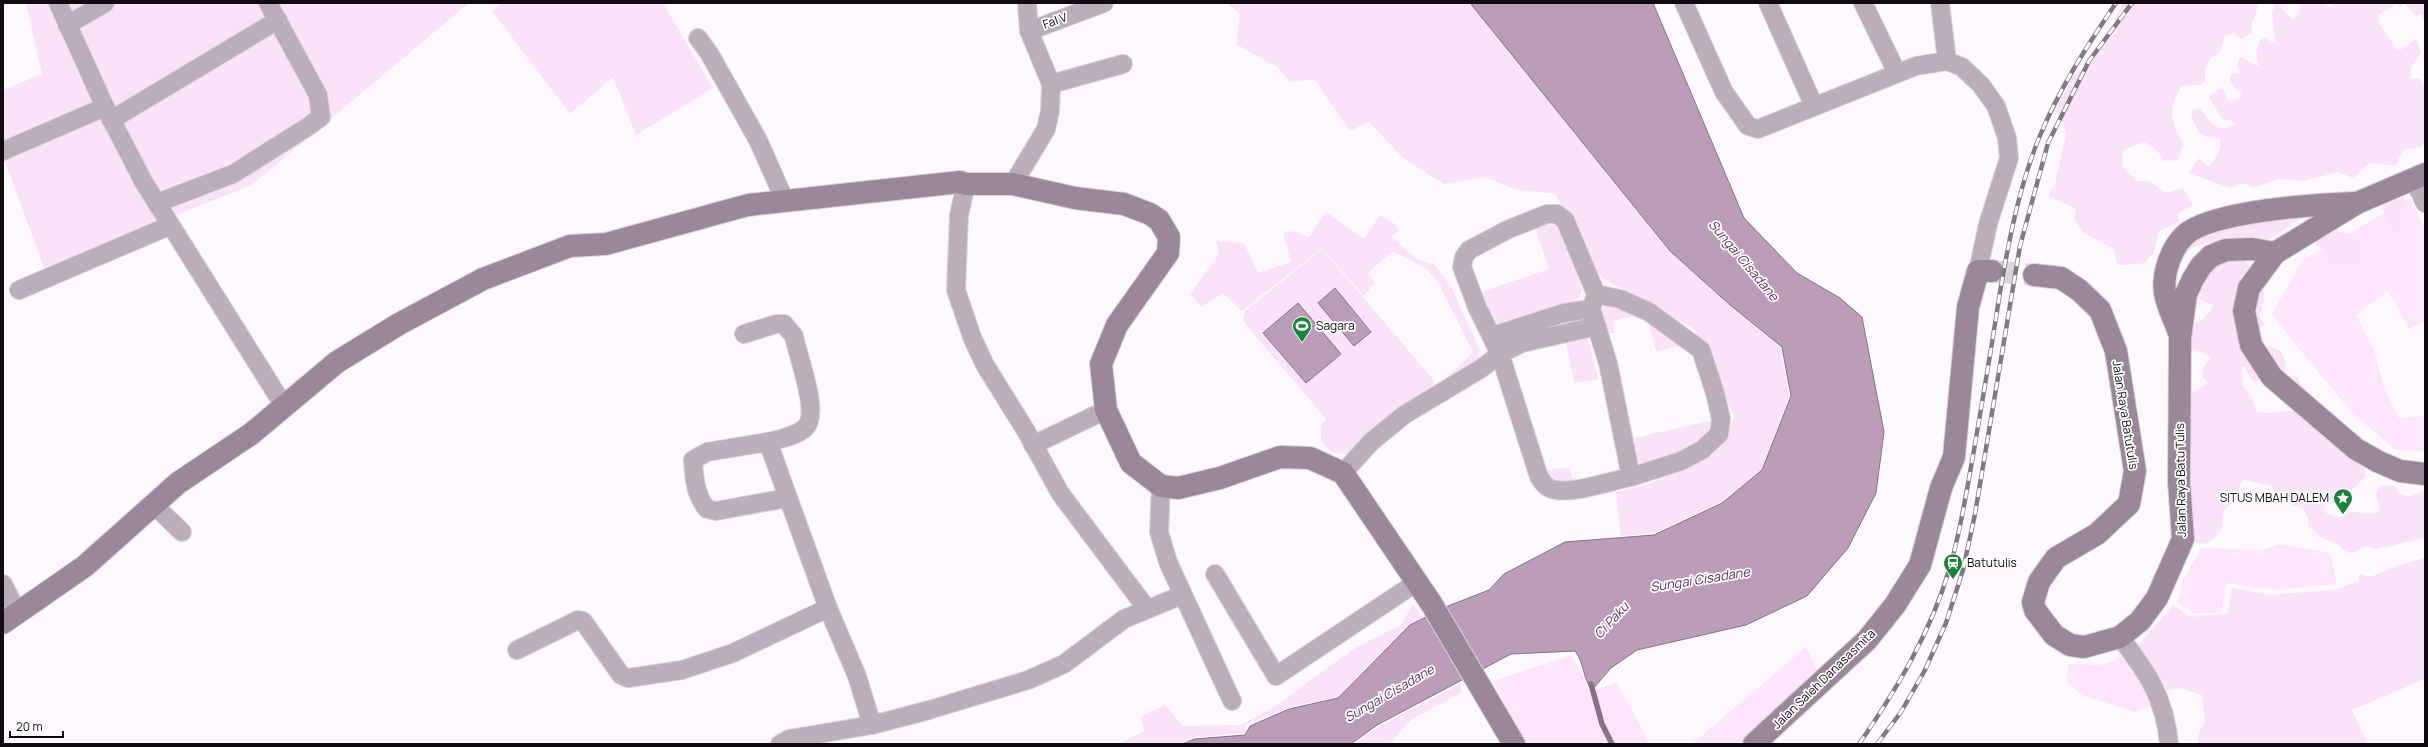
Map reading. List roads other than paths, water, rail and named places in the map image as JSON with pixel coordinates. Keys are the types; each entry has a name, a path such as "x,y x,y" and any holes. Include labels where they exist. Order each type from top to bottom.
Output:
{"main road":[{"path":"2419,176 2357,203 2275,253 2249,288 2244,311 2251,345 2272,377 2356,449 2400,471 2425,474"},
{"path":"11,619 85,566 178,483 251,434 337,362 400,324 483,279 570,246 606,244 748,204 960,182 966,184 1013,184 1130,206 1150,214 1159,220 1166,229 1169,237 1168,253 1117,325 1104,352 1101,374 1106,410 1131,463 1161,486 1178,488 1220,478 1280,457 1310,458 1343,473 1431,603 1514,744"},
{"path":"2180,338 2165,293 2166,270 2178,243 2186,234 2210,223 2291,206 2357,203"},
{"path":"2180,338 2186,294 2201,266 2211,256 2226,250 2237,248 2275,253"},
{"name":"Jalan Saleh Danasasmita","path":"1754,744 1867,640 1895,605 1920,565 1941,488 1954,457 1968,307 1985,271"},
{"name":"Jalan Raya Batutulis","path":"2034,275 2061,278 2079,290 2100,310 2116,351 2135,471 2129,504 2097,534 2056,558 2039,582"},
{"name":"Jalan Raya Batu Tulis","path":"2039,582 2033,602 2035,610 2054,635 2070,645 2084,647 2120,638 2132,629 2153,606 2183,539 2179,482 2180,338"}],"street":[{"path":"58,3 108,114 143,181 169,226 284,406"},
{"path":"67,25 105,3"},
{"path":"157,203 233,174 321,117 318,95 268,3"},
{"path":"1013,184 1046,129 1050,111 1051,84 1029,31 1027,3"},
{"name":"Fal V","path":"1029,31 1104,3"},
{"path":"1684,3 1724,92 1748,126 1758,129 1916,66 1947,61 1962,67 1981,85 1996,106 2007,138 2009,158 1988,224 1985,271"},
{"path":"1768,3 1814,106"},
{"path":"1863,3 1897,73"},
{"path":"1940,3 1947,61"},
{"path":"3,151 108,114 278,20"},
{"path":"698,38 758,140 785,201"},
{"path":"1051,84 1123,64"},
{"path":"2419,176 2425,203"},
{"path":"966,184 959,215 956,290 985,365 1060,493 1147,609"},
{"path":"1492,336 1564,313 1595,310 1636,305 1692,342 1700,350 1715,393 1721,419 1719,434 1702,450 1681,461 1631,477 1577,488 1556,490 1546,486 1539,477 1500,354 1492,336 1462,267 1464,257 1469,250 1487,240 1547,214 1557,214 1565,220 1595,310 1608,363 1631,477"},
{"path":"19,290 169,226"},
{"path":"1343,473 1372,442 1404,415 1482,368 1500,354 1595,310"},
{"path":"744,334 776,324 784,324 794,336 812,411 807,427 799,432 768,442 707,452 693,460 695,483 700,500 707,509 716,511 787,498"},
{"path":"1033,445 1106,410"},
{"path":"768,442 828,608 857,676 872,725"},
{"path":"1161,486 1159,532 1168,562 1232,701"},
{"path":"153,504 182,532"},
{"path":"1215,574 1276,676 1417,582"},
{"path":"3,584 11,619"},
{"path":"780,744 789,739 872,725 929,710 1028,680 1064,664 1097,640 1113,625 1182,595"},
{"path":"517,650 578,620 583,621 621,675 628,678 682,670 733,653 828,608"},
{"path":"2120,638 2155,686 2162,704 2169,744"}],"water":[{"name":"Sungai Cisadane","path":"1470,3 1653,3 1744,218 1797,273 1840,298 1862,317 1884,432 1876,493 1848,548 1807,596 1746,625 1637,650 1611,668 1592,690 1575,651 1511,654 1377,725 1351,744 1182,744 1195,739 1245,735 1250,726 1289,709 1338,698 1410,625 1448,606 1489,590 1504,574 1565,542 1654,535 1722,503 1762,470 1791,396 1782,347 1730,305 1670,251"},
{"path":"1335,288 1371,332 1354,346 1318,303"},
{"name":"Sagara","path":"1298,303 1341,354 1306,383 1263,333"}],"waterway":[{"name":"Ci Paku","path":"1591,684 1602,724 1612,744"}],"tunnel":[{"path":"1992,271 2034,275"}],"railway":[{"path":"1859,744 1887,702 1912,659 1933,614 1950,567 1966,494 2007,253 2015,214 2032,157 2055,102 2084,52 2116,3"},
{"path":"1877,744 1901,712 1925,670 1946,623 1963,570 1975,514 2020,246 2048,143 2089,61 2132,3"}],"place":[{"name":"Sagara","path":"1302,343"},
{"name":"SITUS MBAH DALEM","path":"2343,515"},
{"name":"Batutulis","path":"1953,580"}]}
